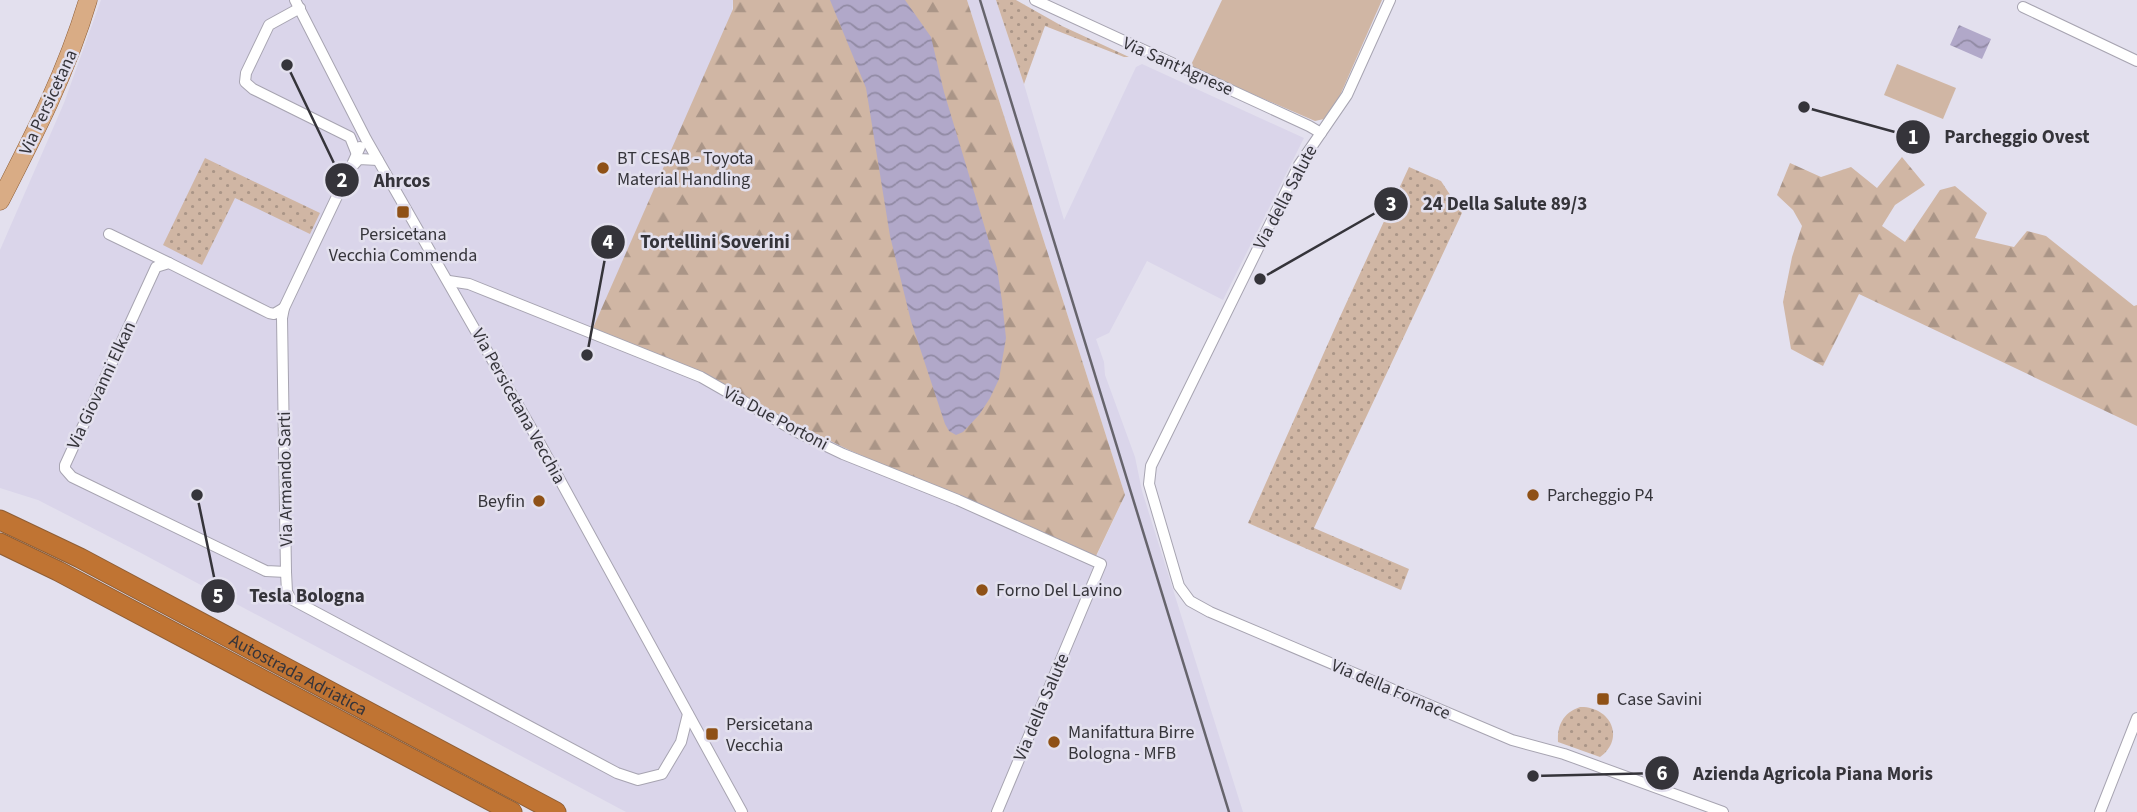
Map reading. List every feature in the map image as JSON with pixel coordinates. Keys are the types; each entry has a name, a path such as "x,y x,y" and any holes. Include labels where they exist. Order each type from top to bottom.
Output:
{"highway":[{"name":"Autostrada Adriatica","path":"0,520 80,558 556,812"},
{"name":"Autostrada Adriatica","path":"0,543 58,571 512,812"}],"main road":[{"name":"Via Persicetana","path":"0,201 58,84 88,0"}],"street":[{"name":"Via Sant'Agnese","path":"1035,0 1309,125 1321,134"},
{"name":"Via della Salute","path":"1149,474 1154,457 1299,165 1347,95 1390,0"},
{"name":"Via Persicetana Vecchia","path":"297,4 366,139 449,281 742,812"},
{"path":"297,4 269,25 246,73 246,82 253,89 350,137 356,152"},
{"path":"2023,7 2137,61"},
{"name":"Via Armando Sarti","path":"366,139 356,152 284,307 282,324 287,592 291,599 617,773 638,780 662,774 682,740 688,714"},
{"path":"350,169 359,159 378,160"},
{"path":"109,234 270,313 275,314 284,307"},
{"path":"135,246 149,256 156,267 169,263"},
{"name":"Via Giovanni Elkan","path":"156,267 81,428 65,469 72,477 266,571 286,572"},
{"name":"Via Due Portoni","path":"449,281 469,284 701,377 797,432 843,454 958,500 1101,564"},
{"name":"Via della Fornace","path":"1149,474 1178,586 1185,596 1197,605 1512,740 1564,754 1723,812"},
{"name":"Via della Salute","path":"996,812 1101,564"},
{"path":"2100,812 2137,718"},
{"path":"682,740 698,734"}],"shaded area":[{"path":"101,0 733,0 703,374 849,450 1097,555 1125,495 967,0 996,0 1064,220 1136,67 1142,64 1304,138 1223,300 1147,261 1109,333 1096,339 1104,362 1105,375 1135,457 1142,491 1243,812 626,812 141,553 38,500 0,488 0,250 64,103"}],"green space":[{"path":"733,0 967,0 1125,495 1096,556 849,450 703,374 593,328 733,9"},
{"path":"996,0 1016,0 1062,26 1129,57 1045,26 1024,84"},
{"path":"1222,0 1382,0 1338,100 1324,119 1315,121 1190,67"},
{"path":"1897,64 1956,88 1943,119 1884,95"},
{"path":"1902,157 1925,185 1895,205 1882,226 1905,242 1940,190 1955,186 1987,213 1975,238 2014,247 2027,231 2046,236 2134,306 2137,305 2137,426 1859,294 1823,366 1791,349 1783,302 1792,257 1802,226 1793,210 1777,195 1790,163 1821,177 1851,167 1877,188"},
{"path":"205,158 320,213 310,234 235,198 202,265 163,245"},
{"path":"1409,167 1441,181 1462,213 1314,528 1409,569 1401,590 1248,523"},
{"path":"1580,707 1599,712 1611,724 1612,741 1600,757 1558,742 1562,720"}],"water":[{"path":"830,0 905,0 931,37 944,92 997,268 1006,338 999,379 990,398 979,415 963,432 956,435 949,431 945,424 911,321 890,236 866,88"},
{"path":"1959,25 1991,39 1982,59 1950,45"}],"railway":[{"path":"980,0 1229,812"}],"place":[{"name":"Ahrcos","path":"287,65"},
{"name":"Parcheggio Ovest","path":"1804,107"},
{"name":"BT CESAB - Toyota Material Handling","path":"603,168"},
{"name":"Persicetana Vecchia Commenda","path":"403,212"},
{"name":"24 Della Salute 89/3","path":"1260,279"},
{"name":"Tortellini Soverini","path":"587,355"},
{"name":"Tesla Bologna","path":"197,495"},
{"name":"Parcheggio P4","path":"1533,495"},
{"name":"Beyfin","path":"539,501"},
{"name":"Forno Del Lavino","path":"982,590"},
{"name":"Case Savini","path":"1603,699"},
{"name":"Persicetana Vecchia","path":"712,734"},
{"name":"Manifattura Birre Bologna - MFB","path":"1054,742"},
{"name":"Azienda Agricola Piana Moris","path":"1533,776"}]}
